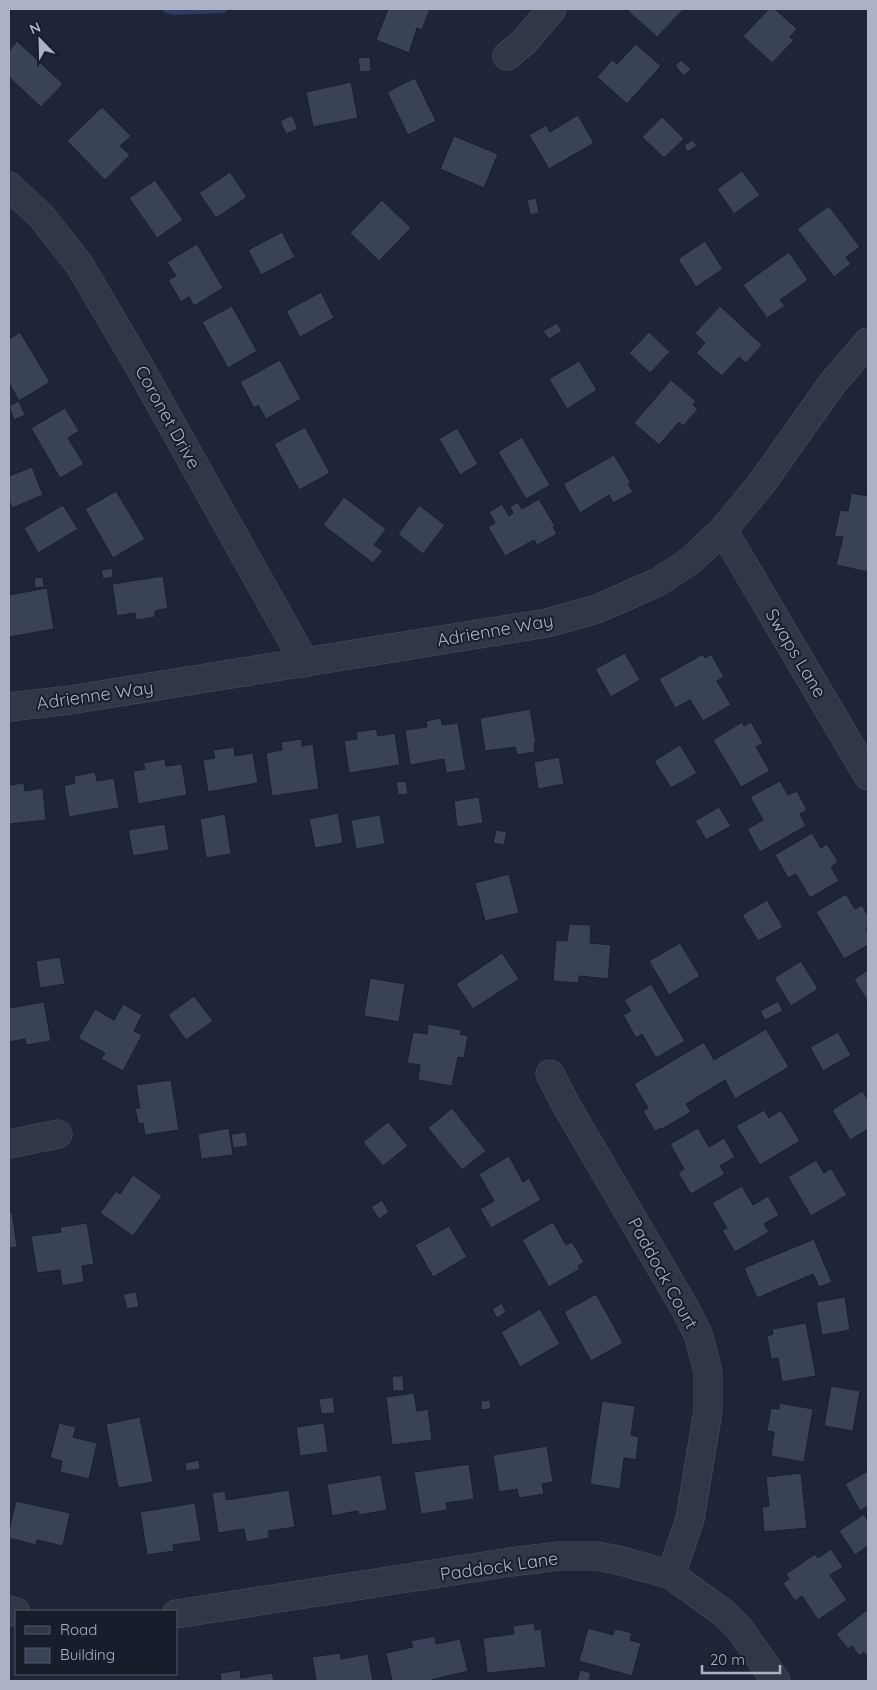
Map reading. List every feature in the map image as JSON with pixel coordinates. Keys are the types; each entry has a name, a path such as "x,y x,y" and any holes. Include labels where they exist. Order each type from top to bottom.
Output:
{"street":[{"path":"508,56 524,42 552,9"},
{"name":"Coronet Drive","path":"9,186 41,216 79,264 140,366 305,662"},
{"name":"Adrienne Way","path":"9,707 70,700 547,623 597,609 658,582 690,561 723,530 761,484 832,384 868,342"},
{"name":"Swaps Lane","path":"723,530 868,776"},
{"name":"Paddock Court","path":"550,1074 566,1105 686,1310 698,1334 706,1360 708,1411 690,1519 671,1576"},
{"path":"9,1144 58,1134"},
{"name":"Paddock Lane","path":"178,1614 511,1562 559,1556 597,1556 618,1560 671,1576 725,1614 739,1628 776,1681"}],"building":[{"path":"388,9 430,9 422,30 417,28 409,53 376,40"},
{"path":"630,9 684,9 657,37 628,11"},
{"path":"769,9 775,9 797,29 790,37 794,40 772,63 743,36"},
{"path":"17,41 63,84 41,107 9,77 9,51"},
{"path":"636,44 661,66 627,104 597,77 612,60 617,64"},
{"path":"370,57 371,71 360,72 358,58"},
{"path":"681,60 691,69 684,76 675,66"},
{"path":"415,78 436,121 408,135 387,92"},
{"path":"351,82 358,118 313,127 306,92"},
{"path":"102,107 131,136 120,146 130,155 105,180 67,141"},
{"path":"292,115 298,129 286,134 280,121"},
{"path":"578,115 594,143 549,169 529,135 546,125 550,132"},
{"path":"662,117 684,139 664,158 642,137"},
{"path":"454,136 498,154 484,188 440,169"},
{"path":"693,140 697,146 687,152 684,145"},
{"path":"742,171 760,195 734,214 717,189"},
{"path":"230,172 247,197 216,218 199,193"},
{"path":"155,180 183,220 157,238 129,198"},
{"path":"536,198 539,213 530,215 527,200"},
{"path":"382,200 411,228 379,261 350,233"},
{"path":"829,206 860,247 846,257 851,264 834,277 797,229"},
{"path":"282,232 295,257 261,275 248,250"},
{"path":"705,241 723,269 696,287 678,259"},
{"path":"197,244 223,288 194,306 189,297 181,302 168,280 176,276 167,262"},
{"path":"789,252 808,280 780,300 785,306 767,318 743,285"},
{"path":"321,292 334,318 300,337 286,311"},
{"path":"232,306 257,351 228,368 202,322"},
{"path":"720,306 762,345 746,363 739,357 722,376 696,353 705,343 695,333"},
{"path":"557,323 562,331 549,339 543,331"},
{"path":"20,332 50,382 19,401 9,383 9,339"},
{"path":"649,332 670,352 650,373 629,353"},
{"path":"280,360 301,399 266,419 258,405 254,408 240,382"},
{"path":"579,361 597,390 567,409 549,379"},
{"path":"671,380 696,401 693,405 698,409 683,426 679,422 659,445 634,423"},
{"path":"19,401 25,415 14,420 9,406"},
{"path":"65,408 79,431 68,438 84,464 60,478 31,428"},
{"path":"305,427 330,473 299,490 274,444"},
{"path":"457,428 478,464 460,475 439,439"},
{"path":"522,437 550,485 526,499 498,452"},
{"path":"614,455 631,483 628,484 633,492 613,503 609,495 580,513 563,484"},
{"path":"32,467 43,495 12,508 9,500 9,476"},
{"path":"116,491 145,539 113,558 85,509"},
{"path":"851,493 868,496 868,572 836,565 843,537 834,536 840,510 848,511"},
{"path":"344,497 386,529 374,545 383,551 373,563 323,525"},
{"path":"539,499 555,526 553,527 557,534 537,545 534,540 505,556 488,527 495,523 489,512 502,504 509,516 513,513 510,507 518,502 522,509"},
{"path":"63,505 78,529 38,553 24,528"},
{"path":"419,505 445,525 423,554 398,534"},
{"path":"112,568 113,577 103,579 101,570"},
{"path":"163,576 168,608 155,611 155,617 143,619 136,620 135,613 117,616 112,584"},
{"path":"43,577 44,587 35,588 34,578"},
{"path":"47,588 54,629 9,637 9,595"},
{"path":"625,653 640,680 611,697 595,669"},
{"path":"703,654 705,658 711,654 724,677 717,681 731,705 703,721 690,700 675,708 659,679"},
{"path":"530,709 536,743 534,743 535,752 517,755 515,747 485,751 480,718"},
{"path":"441,718 442,725 458,723 466,770 446,773 444,759 410,765 405,730 427,727 426,721"},
{"path":"742,722 744,726 751,722 763,743 756,747 770,771 741,787 713,740"},
{"path":"376,729 378,736 395,733 400,765 349,773 344,741 357,739 356,732"},
{"path":"302,739 302,746 313,744 319,789 272,796 266,753 282,750 281,742"},
{"path":"680,745 697,773 671,788 654,761"},
{"path":"234,747 235,756 253,753 258,783 208,792 203,760 215,758 213,750"},
{"path":"559,757 564,784 538,789 534,762"},
{"path":"165,759 166,766 182,764 187,795 138,804 133,771 145,769 143,763"},
{"path":"95,772 97,781 114,778 119,808 69,817 64,786 75,783 74,776"},
{"path":"406,781 408,794 398,795 396,782"},
{"path":"780,781 788,795 797,791 807,810 800,814 806,826 760,852 747,829 763,820 750,797"},
{"path":"24,783 25,791 43,788 46,820 9,824 9,785"},
{"path":"479,797 483,823 457,827 454,801"},
{"path":"719,807 731,826 706,840 695,821"},
{"path":"338,813 343,843 315,848 309,819"},
{"path":"225,814 231,854 206,858 200,819"},
{"path":"380,815 385,844 356,849 351,820"},
{"path":"165,824 169,850 133,856 128,830"},
{"path":"496,830 507,832 504,845 493,843"},
{"path":"812,833 821,848 827,844 837,860 838,862 831,867 839,881 810,898 796,874 788,878 775,855"},
{"path":"509,874 519,913 485,921 475,883"},
{"path":"846,894 855,909 862,905 868,916 868,926 866,928 868,932 868,945 844,959 816,912"},
{"path":"767,900 783,927 758,941 742,915"},
{"path":"569,924 591,925 590,943 611,945 608,979 579,976 579,983 553,981 556,940 567,941"},
{"path":"680,943 700,976 669,995 649,961"},
{"path":"502,953 519,979 473,1009 456,984"},
{"path":"60,957 65,984 40,988 36,961"},
{"path":"801,961 818,989 791,1006 774,978"},
{"path":"868,970 868,1002 854,979"},
{"path":"370,978 405,984 399,1022 364,1016"},
{"path":"651,984 685,1041 656,1058 642,1034 636,1038 623,1015 631,1011 624,1000"},
{"path":"194,996 213,1021 186,1040 168,1015"},
{"path":"778,1001 783,1011 765,1020 760,1011"},
{"path":"44,1002 51,1041 26,1045 25,1039 9,1042 9,1008"},
{"path":"123,1004 142,1015 134,1031 142,1035 123,1071 101,1059 105,1053 78,1038 95,1009 114,1020"},
{"path":"428,1024 461,1030 460,1034 468,1036 464,1058 458,1057 452,1086 418,1080 420,1065 407,1063 413,1032 427,1034"},
{"path":"766,1029 789,1067 735,1099 725,1080 686,1104 691,1112 655,1131 643,1111 648,1108 634,1084 704,1042 714,1060"},
{"path":"838,1032 851,1055 823,1071 810,1047"},
{"path":"171,1080 179,1130 145,1135 143,1123 138,1124 135,1108 140,1108 136,1085"},
{"path":"862,1091 868,1099 868,1129 850,1140 832,1110"},
{"path":"452,1108 486,1151 462,1170 428,1128"},
{"path":"764,1110 769,1118 781,1110 800,1141 760,1165 736,1126"},
{"path":"388,1122 408,1146 383,1166 363,1142"},
{"path":"229,1128 233,1155 201,1159 198,1134"},
{"path":"698,1128 709,1147 724,1138 735,1157 720,1166 725,1174 691,1194 678,1173 684,1169 670,1144"},
{"path":"246,1132 248,1146 233,1148 231,1134"},
{"path":"509,1156 523,1182 529,1178 541,1200 491,1228 480,1209 494,1201 479,1174"},
{"path":"816,1160 824,1173 831,1168 847,1195 811,1216 788,1177"},
{"path":"133,1175 162,1196 133,1236 100,1213 116,1191 120,1194"},
{"path":"742,1186 753,1205 768,1196 779,1215 764,1224 769,1232 735,1252 722,1230 727,1228 712,1203"},
{"path":"382,1200 389,1212 379,1219 371,1207"},
{"path":"12,1212 17,1247 9,1248 9,1213"},
{"path":"553,1222 566,1245 572,1242 584,1262 578,1266 580,1269 549,1287 522,1240"},
{"path":"87,1223 94,1264 82,1266 84,1282 62,1286 60,1270 37,1273 31,1236 61,1232 60,1227"},
{"path":"449,1226 467,1257 433,1277 415,1245"},
{"path":"814,1239 832,1282 819,1287 813,1274 757,1298 744,1268"},
{"path":"136,1292 139,1307 127,1309 123,1294"},
{"path":"596,1294 623,1343 591,1361 564,1312"},
{"path":"845,1297 850,1330 822,1335 816,1302"},
{"path":"502,1303 506,1312 497,1318 492,1309"},
{"path":"540,1309 560,1344 520,1367 501,1332"},
{"path":"806,1323 816,1376 782,1382 778,1358 771,1359 767,1336 773,1334 772,1329"},
{"path":"392,1376 403,1376 404,1391 393,1391"},
{"path":"831,1386 860,1391 853,1431 824,1426"},
{"path":"414,1393 417,1411 428,1409 432,1440 392,1445 386,1397"},
{"path":"333,1397 335,1413 321,1414 319,1399"},
{"path":"490,1400 491,1409 481,1410 481,1401"},
{"path":"602,1401 635,1406 631,1435 639,1437 636,1460 624,1458 620,1489 590,1484"},
{"path":"779,1403 813,1409 804,1462 771,1456 774,1432 767,1431 771,1408 779,1409"},
{"path":"140,1417 153,1482 118,1488 106,1424"},
{"path":"59,1423 76,1427 73,1437 97,1443 89,1479 60,1472 62,1461 50,1458"},
{"path":"324,1423 328,1452 300,1456 296,1427"},
{"path":"547,1446 553,1482 542,1484 544,1494 519,1498 517,1489 499,1492 493,1455"},
{"path":"199,1460 200,1469 186,1471 185,1463"},
{"path":"469,1464 474,1499 446,1503 447,1510 421,1514 414,1472"},
{"path":"868,1471 868,1506 860,1511 845,1484"},
{"path":"801,1473 807,1528 764,1532 762,1507 769,1506 766,1477"},
{"path":"381,1475 387,1510 359,1515 358,1511 356,1511 332,1516 327,1484"},
{"path":"289,1490 295,1527 268,1531 270,1538 246,1542 244,1529 218,1533 212,1493 225,1491 226,1500"},
{"path":"16,1501 70,1513 63,1546 37,1540 36,1545 9,1538"},
{"path":"195,1503 201,1541 173,1545 174,1551 147,1555 140,1512"},
{"path":"864,1514 868,1521 868,1546 855,1555 839,1531"},
{"path":"831,1549 843,1567 830,1575 847,1600 818,1620 802,1596 795,1601 783,1583 789,1579 786,1574 815,1554 818,1558"},
{"path":"868,1609 868,1658 864,1652 859,1656 852,1646 848,1649 836,1634"},
{"path":"534,1623 535,1630 541,1629 546,1667 487,1673 483,1638 514,1634 513,1626"},
{"path":"588,1628 613,1635 615,1629 632,1633 630,1640 641,1643 632,1676 579,1661"},
{"path":"435,1636 436,1644 460,1639 468,1671 431,1681 392,1681 386,1653 413,1647 411,1641"},
{"path":"340,1653 341,1659 368,1654 373,1681 316,1681 312,1657"},
{"path":"240,1670 241,1678 272,1673 274,1681 215,1681 221,1680 220,1673"},
{"path":"580,1670 591,1673 589,1681 577,1681"}],"waterway":[{"path":"167,9 173,11 223,9"}]}
